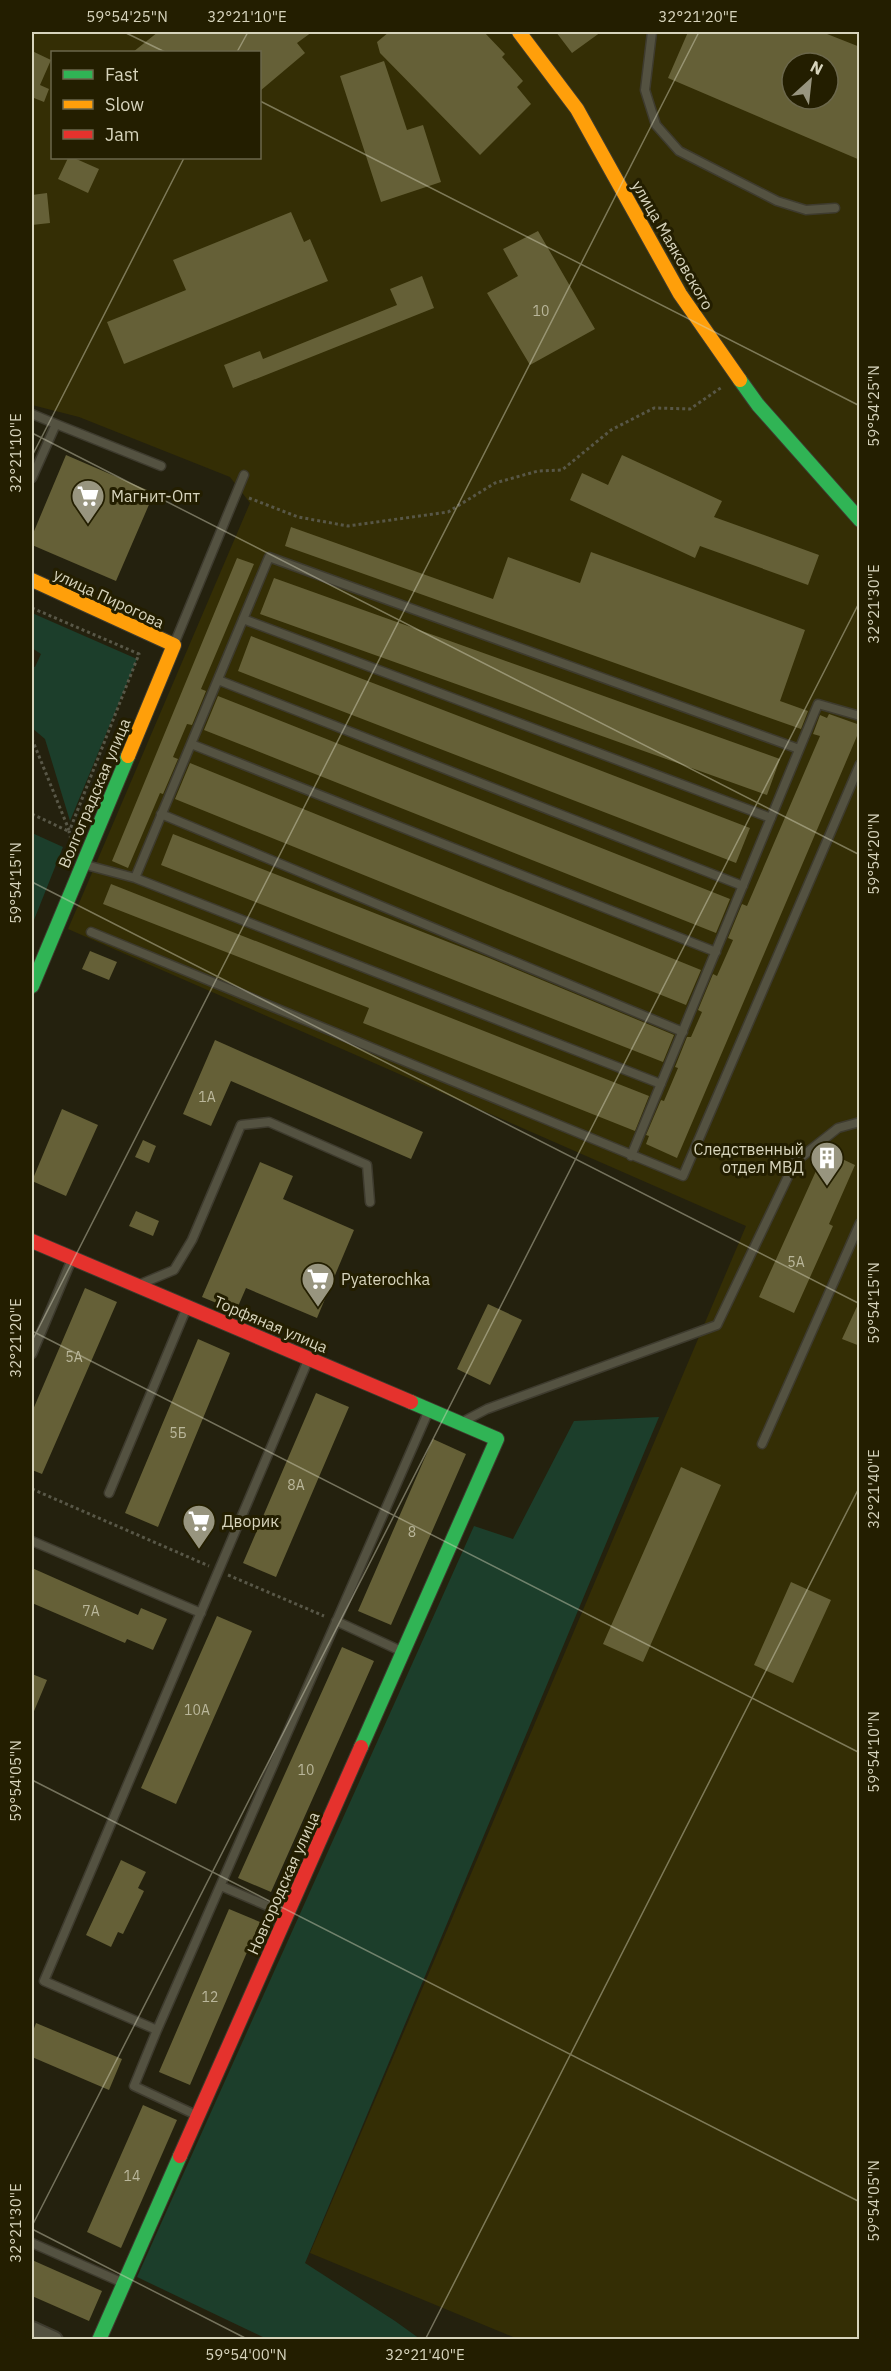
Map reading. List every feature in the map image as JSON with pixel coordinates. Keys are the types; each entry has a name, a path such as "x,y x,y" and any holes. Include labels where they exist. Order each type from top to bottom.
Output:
{"street":[{"name":"улица Маяковского","path":"519,32 577,110 680,294 737,376 758,405 860,520"},
{"name":"улица Пирогова","path":"32,580 174,645"},
{"name":"Волгоградская улица","path":"32,986 174,645"},
{"name":"Торфяная улица","path":"32,1241 496,1439"},
{"name":"Новгородская улица","path":"99,2340 496,1439"},
{"path":"32,2330 54,2340"}],"lane":[{"path":"652,32 645,90 656,125 679,151 777,201 806,210 835,208"},
{"path":"32,414 160,466"},
{"path":"32,478 56,424"},
{"path":"174,645 244,475"},
{"path":"135,878 269,557 800,749"},
{"path":"243,619 771,818"},
{"path":"218,680 743,886"},
{"path":"631,1156 818,704 860,716"},
{"path":"191,744 716,952"},
{"path":"91,932 683,1176 860,764"},
{"path":"162,814 683,1032"},
{"path":"83,864 135,878 661,1084"},
{"path":"137,1286 174,1270 192,1240 241,1125 268,1122 367,1165 370,1202"},
{"path":"460,1423 487,1409 717,1325 795,1162 838,1128 860,1122"},
{"path":"762,1444 860,1223"},
{"path":"32,1354 72,1258"},
{"path":"109,1493 187,1307"},
{"path":"157,2030 44,1981 309,1358"},
{"path":"198,2116 134,2086 429,1410"},
{"path":"32,1541 201,1613"},
{"path":"336,1621 403,1652"},
{"path":"221,1886 287,1915"},
{"path":"32,2243 124,2284"}],"path":[{"path":"236,493 298,518 348,526 448,512 495,483 538,471 562,470 611,430 654,408 690,409 737,376"},
{"path":"32,608 139,654 69,832"},
{"path":"32,739 72,845"},
{"path":"32,814 69,832"},
{"path":"32,1489 336,1621"}],"shaded area":[{"path":"32,32 859,32 859,2339 518,2339 310,2253 746,1226 68,929 250,503 230,477 79,417 32,405"}],"green space":[{"path":"32,613 137,659 70,821 45,739 32,728 32,666 35,667 41,654 32,648"},
{"path":"32,833 63,847 32,925"},
{"path":"659,1417 305,2263 420,2339 267,2339 137,2277 474,1526 513,1539 574,1421"}],"building":[{"path":"158,32 312,32 297,43 305,53 261,90 261,51 134,51"},
{"path":"389,32 484,32 505,54 502,57 523,81 517,87 531,104 480,155 380,53 377,42"},
{"path":"556,32 601,32 572,53"},
{"path":"688,32 822,32 860,47 860,160 668,78"},
{"path":"32,51 51,60 40,85 49,89 44,102 34,98 32,105"},
{"path":"384,61 407,130 423,125 441,182 381,202 340,76"},
{"path":"68,159 76,159 99,169 88,193 58,179"},
{"path":"47,193 50,223 32,225 32,195"},
{"path":"291,212 304,242 310,239 328,281 124,364 107,322 186,290 173,260"},
{"path":"538,231 595,329 530,365 487,293 518,276 503,249"},
{"path":"422,276 434,308 233,388 224,365 260,351 263,359 397,305 390,289"},
{"name":"Магнит-Опт","path":"66,455 154,493 116,581 32,545 32,536"},
{"path":"622,455 722,501 714,517 819,555 808,585 700,546 695,558 570,500 582,473 608,485"},
{"path":"291,527 493,599 508,557 580,583 591,552 805,630 780,701 808,711 801,729 285,546"},
{"path":"237,558 254,564 201,689 206,691 192,725 187,724 173,757 178,759 163,794 160,793 128,868 112,861"},
{"path":"274,578 780,759 767,795 260,614"},
{"path":"251,636 750,828 736,863 238,671"},
{"path":"218,696 730,899 716,933 204,730"},
{"path":"829,714 860,725 860,729 677,1158 646,1144 649,1136 646,1135 678,1068 675,1067 687,1037 691,1037 702,1012 698,1010 713,974 717,976 733,940 728,938 742,904 747,906 820,736 813,734 820,715 827,718"},
{"path":"190,763 701,970 686,1005 175,799"},
{"path":"173,834 489,958 674,1035 663,1062 161,865"},
{"path":"111,884 649,1096 635,1131 363,1023 369,1008 103,904"},
{"path":"90,951 117,962 109,980 82,969"},
{"path":"215,1040 423,1132 411,1159 231,1081 211,1126 183,1114"},
{"path":"62,1109 98,1125 66,1196 32,1181"},
{"path":"143,1140 156,1146 149,1163 135,1157"},
{"path":"825,1151 855,1165 829,1224 833,1226 794,1313 759,1297"},
{"path":"260,1162 293,1176 283,1199 354,1230 317,1318 246,1288 236,1311 202,1297"},
{"path":"136,1211 159,1221 153,1236 129,1226"},
{"path":"85,1288 117,1302 42,1474 32,1470 32,1412"},
{"path":"860,1300 860,1346 842,1339"},
{"path":"488,1304 522,1320 490,1385 457,1369"},
{"path":"198,1339 230,1353 158,1527 125,1513"},
{"path":"316,1393 349,1407 276,1577 243,1563"},
{"path":"433,1439 466,1454 391,1625 358,1611"},
{"path":"681,1467 721,1485 643,1662 603,1644"},
{"path":"32,1568 138,1615 141,1608 167,1619 153,1650 127,1639 125,1643 32,1603"},
{"path":"791,1582 831,1600 793,1683 754,1665"},
{"path":"217,1616 252,1631 176,1804 141,1788"},
{"path":"342,1647 374,1661 271,1892 238,1878"},
{"path":"32,1674 47,1680 32,1716"},
{"path":"121,1860 146,1872 138,1888 144,1891 123,1934 118,1932 111,1947 86,1935"},
{"path":"229,1909 260,1922 190,2085 159,2072"},
{"path":"36,2023 122,2059 109,2090 32,2057 32,2034"},
{"path":"143,2105 177,2120 121,2248 87,2232"},
{"path":"32,2260 102,2291 89,2321 32,2296"}],"traffic: fast":[{"path":"740,380 758,405 860,520"},
{"path":"32,986 128,756"},
{"path":"361,1747 497,1439 411,1402"},
{"path":"99,2340 180,2156"}],"traffic: slow":[{"path":"519,32 577,109 680,294 740,380"},
{"path":"32,580 174,645 128,756"}],"traffic: jam":[{"path":"32,1241 411,1402"},
{"path":"180,2156 361,1747"}],"place":[{"name":"Магнит-Опт","path":"88,525"},
{"name":"Следственный отдел МВД","path":"827,1187"},
{"name":"Pyaterochka","path":"318,1308"},
{"name":"Дворик","path":"199,1550"}]}
